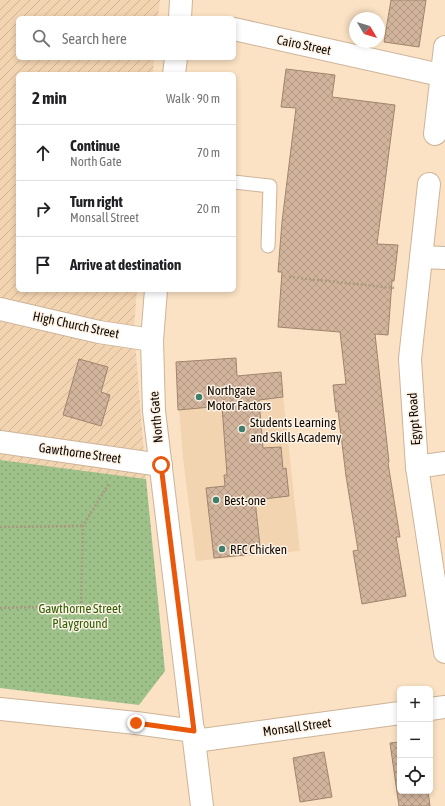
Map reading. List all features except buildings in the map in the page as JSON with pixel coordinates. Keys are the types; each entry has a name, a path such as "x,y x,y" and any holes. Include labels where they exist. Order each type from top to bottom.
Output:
{"street":[{"name":"Cairo Street","path":"236,29 443,75"},
{"path":"435,134 443,75 445,47"},
{"path":"174,72 176,60"},
{"name":"Egypt Road","path":"429,184 410,359 418,467 445,652"},
{"path":"421,257 445,258"},
{"name":"North Gate","path":"156,292 152,340 154,411 202,806"},
{"name":"High Church Street","path":"0,309 99,332 152,340"},
{"name":"Gawthorne Street","path":"0,442 161,465"},
{"path":"418,467 445,463"},
{"path":"433,709 445,707"},
{"name":"Monsall Street","path":"0,709 136,723 194,736 397,713"}],"lane":[{"path":"236,182 270,186 268,246"}],"path":[{"path":"289,277 418,290"},
{"path":"0,608 81,606 83,526 110,480 120,458"},
{"path":"0,527 83,526"}],"shaded area":[{"path":"0,0 160,0 158,16 16,16 16,60 154,60 153,72 16,72 16,292 137,292 134,328 146,479 0,461"},
{"path":"281,377 300,551 196,561 183,458 177,383"}],"green space":[{"name":"Gawthorne Street Playground","path":"0,460 146,479 165,671 139,705 0,688"}],"place":[{"name":"Northgate Motor Factors","path":"199,397"},
{"name":"Students Learning and Skills Academy","path":"242,429"},
{"name":"Best-one","path":"216,500"},
{"name":"RFC Chicken","path":"222,549"}],"route":[{"path":"136,723 194,731 177,606 161,465"}]}
